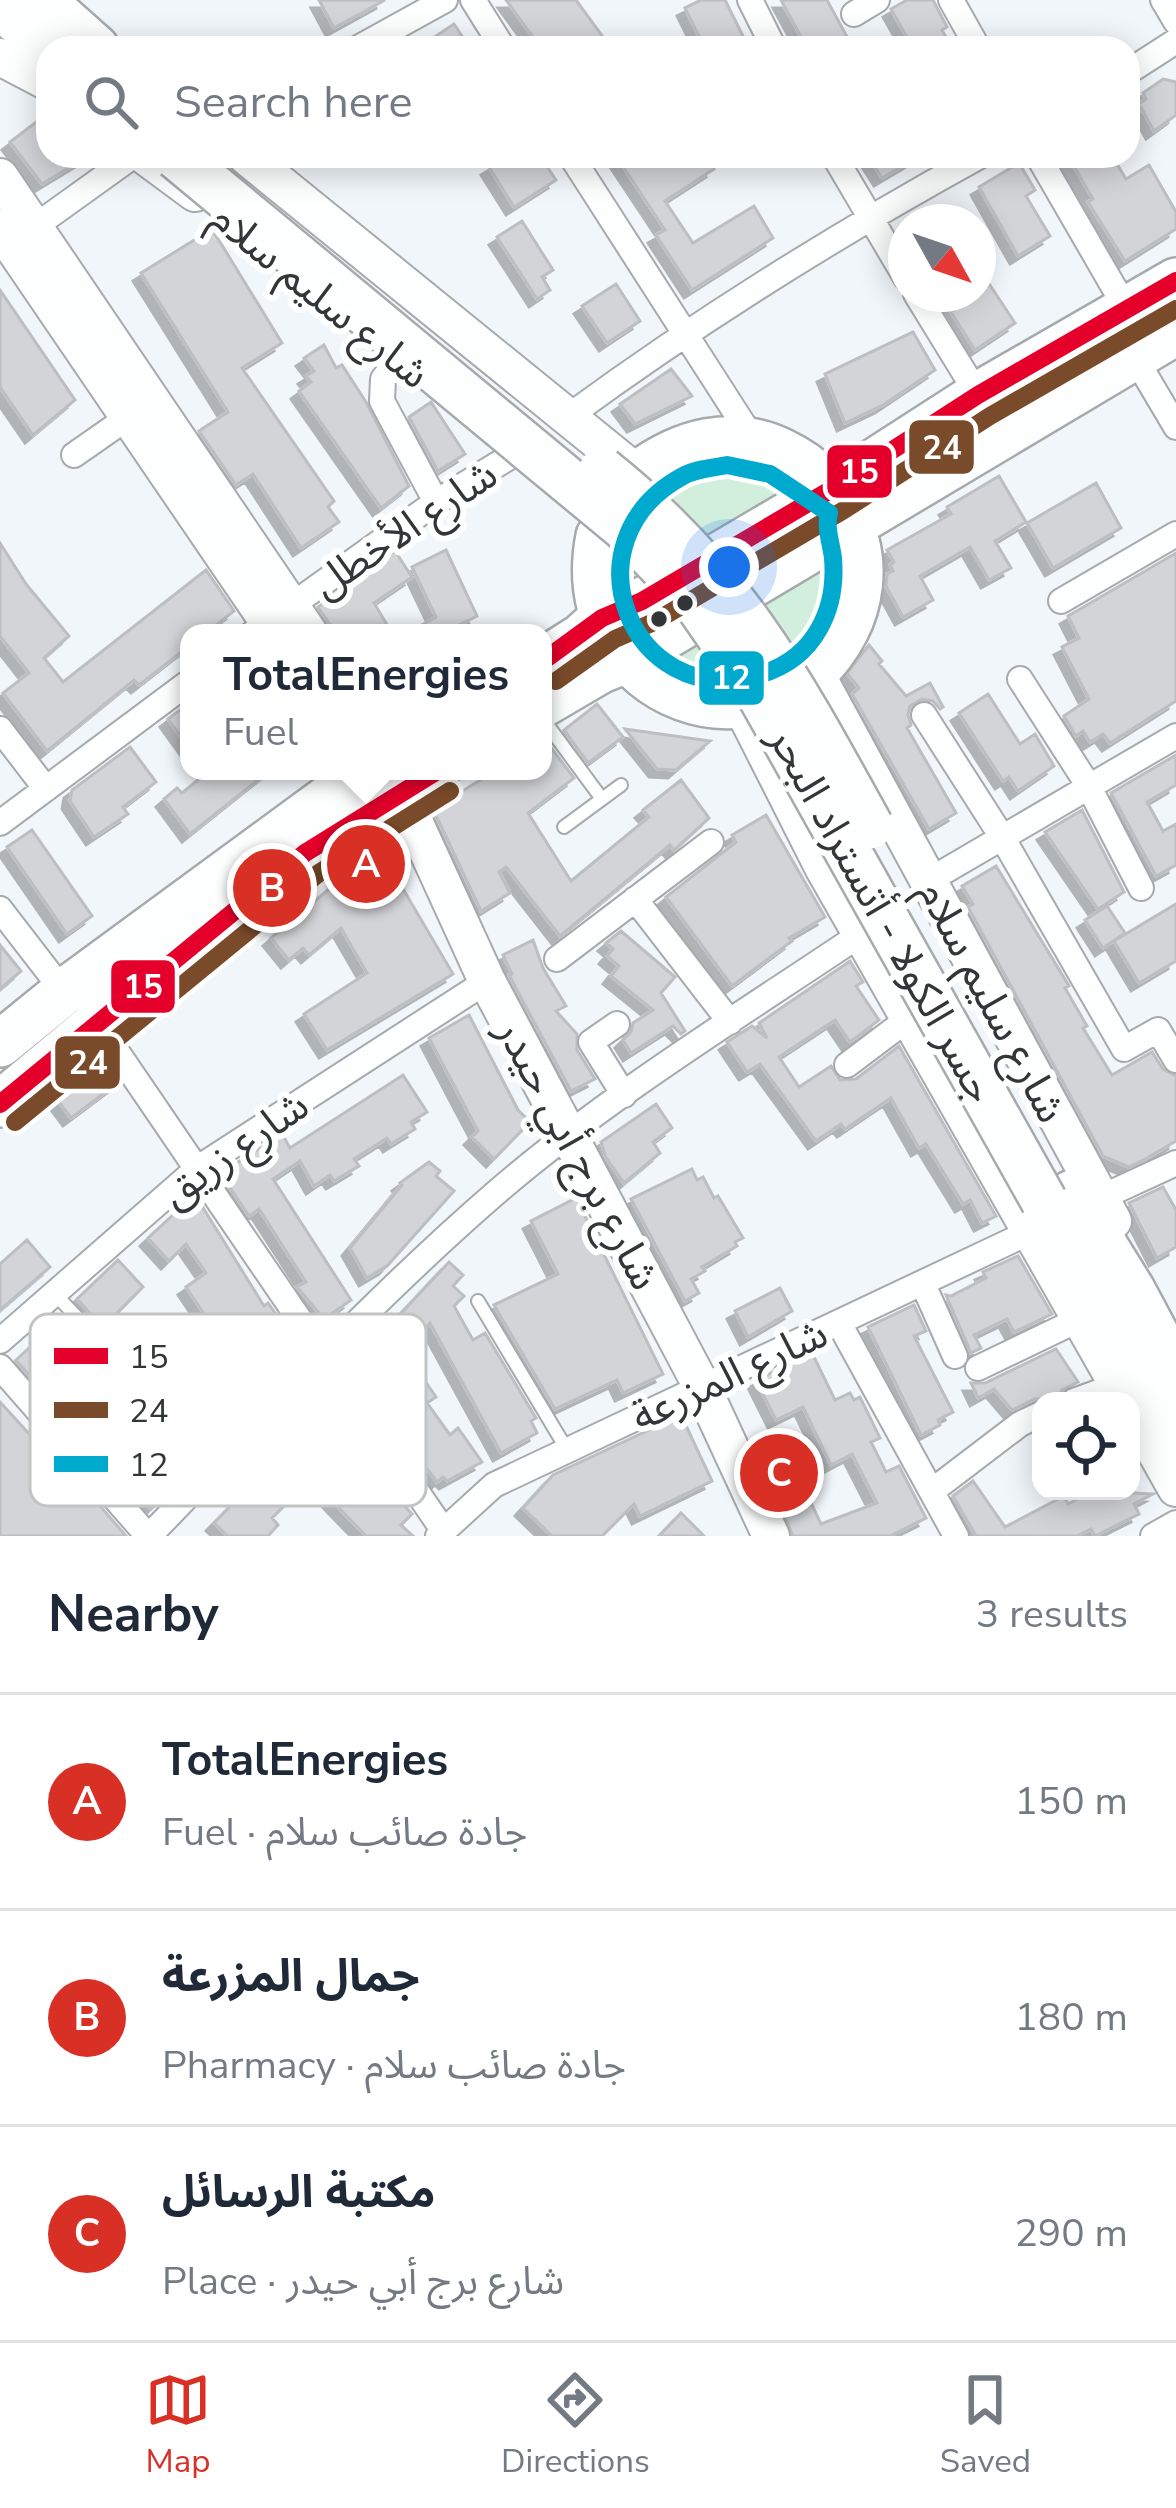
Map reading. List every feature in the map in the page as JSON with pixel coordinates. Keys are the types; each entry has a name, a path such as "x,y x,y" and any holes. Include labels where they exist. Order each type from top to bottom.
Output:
{"highway":[{"path":"42,0 82,36"},
{"path":"0,6 36,37"},
{"name":"جسر الكولا - أتستراد البحر","path":"191,168 625,527 696,602 759,693 1062,1205"},
{"name":"جسر الكولا - أتستراد البحر","path":"233,168 646,505 719,582 784,672 1062,1205"},
{"path":"552,699 626,660 841,506 979,395 1176,280"},
{"path":"552,655 602,618 841,506 1176,332"},
{"path":"599,536 594,577 602,618 626,660 666,691 716,705 781,694 815,672 837,648 852,619 860,587 860,554 841,506 797,458 754,441 723,439 663,455 638,474"},
{"path":"0,1044 80,1006 385,780"},
{"path":"0,1104 80,1006"},
{"path":"1062,1205 1140,1285 1176,1372"},
{"path":"1062,1205 1176,1439"}],"main road":[{"path":"68,0 108,36"},
{"path":"0,57 36,76"},
{"name":"شارع سليم سلام","path":"161,168 278,256 516,453 599,536"},
{"name":"شارع سليم سلام","path":"261,168 638,474"},
{"path":"0,177 11,237 127,418 279,624"},
{"path":"11,237 279,624"},
{"name":"شارع سليم سلام","path":"815,672 928,881 1062,1205 1080,1319 1123,1392"},
{"name":"شارع سليم سلام","path":"741,704 908,1019 1062,1205"},
{"name":"شارع برج أبي حيدر","path":"386,780 702,1387 771,1536"},
{"path":"824,867 822,838 844,815 865,809 898,825"},
{"path":"1140,1285 1176,1327"},
{"name":"شارع سليم سلام","path":"1140,1423 1176,1488"}],"street":[{"path":"380,36 445,0"},
{"path":"473,0 495,36"},
{"path":"750,0 768,36"},
{"path":"854,14 878,0"},
{"path":"951,0 971,36"},
{"path":"1163,0 1176,22"},
{"path":"1140,64 1176,41"},
{"path":"11,237 115,168"},
{"path":"580,168 754,441"},
{"path":"841,168 888,250"},
{"path":"569,416 868,218 958,168"},
{"path":"1045,168 1127,310"},
{"path":"927,312 979,395"},
{"path":"1134,356 1176,427"},
{"path":"400,358 383,379 382,400 436,502"},
{"path":"74,455 127,418"},
{"name":"شارع الأخطل","path":"281,624 436,502 516,453"},
{"path":"1061,601 1176,533"},
{"path":"1020,680 1088,785 1141,889"},
{"path":"0,824 180,689"},
{"path":"924,715 1002,837 1124,1049 1158,1030 1176,1060"},
{"path":"0,729 46,789"},
{"path":"928,881 1176,736"},
{"path":"557,959 711,842"},
{"path":"635,899 730,1022"},
{"path":"0,909 80,1006 197,1168 294,1314"},
{"path":"367,1314 503,1187 624,1095 861,934"},
{"name":"شارع زريق","path":"32,1314 197,1168 487,981"},
{"path":"848,1065 908,1019"},
{"path":"617,1024 591,1042 624,1095"},
{"name":"شارع المزرعة","path":"440,1533 494,1485 566,1448 923,1284 1062,1205 1176,1163"},
{"path":"923,1284 967,1362 1080,1319"},
{"name":"شارع زريق","path":"0,1341 30,1315"},
{"path":"839,1323 956,1536"},
{"path":"0,1367 30,1401"},
{"path":"932,1492 1032,1418"},
{"path":"122,1506 148,1536 177,1506"},
{"path":"422,1506 440,1533"},
{"path":"1153,1536 1176,1522"}],"lane":[{"path":"552,731 602,799"},
{"path":"564,827 621,785"},
{"path":"55,1294 74,1314"},
{"path":"478,1301 566,1448"}],"green space":[{"path":"716,455 762,461 800,481 628,585 625,560 633,520 659,490"},
{"path":"841,546 844,588 819,641 777,675 704,686 653,659"}],"building":[{"path":"319,0 385,0 334,28"},
{"path":"506,0 576,0 602,36 532,36"},
{"path":"701,0 725,0 743,36 699,36 685,8"},
{"path":"781,0 827,0 846,36 800,36"},
{"path":"907,0 933,0 947,27 942,30 945,36 906,36 891,9"},
{"path":"454,24 462,36 436,36"},
{"path":"1163,79 1176,82 1176,115 1154,131 1140,106 1146,99 1143,93"},
{"path":"36,122 36,168 68,168 42,184 10,142"},
{"path":"1149,165 1176,212 1176,229 1125,261 1088,202 1093,199 1075,168 1119,168 1126,179"},
{"path":"490,168 548,168 556,180 514,207"},
{"path":"624,168 713,168 665,201 693,243 754,206 773,238 692,290 656,235 665,230"},
{"path":"876,168 899,168 882,178"},
{"path":"1011,168 1022,168 1035,190 1026,196 1050,236 1018,256 996,217 996,204 989,204 979,187"},
{"path":"522,221 553,270 542,277 550,290 537,299 497,237"},
{"path":"212,229 282,343 242,368 334,501 328,507 339,522 301,548 253,474 236,485 199,431 228,412 141,273"},
{"path":"616,284 640,321 607,343 582,306"},
{"path":"0,290 75,400 33,435 0,387"},
{"path":"996,294 1015,323 975,350 951,312 996,312"},
{"path":"913,332 935,370 883,405 845,423 825,374"},
{"path":"324,345 336,368 342,365 366,402 409,486 381,508 299,391 311,382 306,376 314,371 304,358"},
{"path":"671,369 692,396 635,424 620,404"},
{"path":"431,402 465,454 438,471 409,417"},
{"path":"999,476 1026,522 995,541 1011,568 989,580 970,547 920,576 933,600 903,617 886,586 894,562 887,550 951,514 947,507"},
{"path":"1096,483 1121,528 1053,568 1027,523"},
{"path":"0,543 69,636 44,658 63,682 206,570 234,611 217,624 180,624 180,653 139,685 134,680 47,751 3,693 29,673 0,636"},
{"path":"446,550 477,616 461,624 423,624 436,617 412,567"},
{"path":"395,551 412,577 374,603 387,624 330,624 318,607"},
{"path":"1176,553 1176,701 1110,743 1103,734 1090,742 1083,731 1076,736 1064,716 1089,699 1062,647 1079,638 1068,616"},
{"path":"869,645 906,696 930,683 943,707 922,699 910,706 908,715 911,725 907,728 956,813 929,829 852,694 859,688 847,673"},
{"path":"988,694 1020,744 1035,734 1054,766 1018,791 1009,777 1003,781 959,713"},
{"path":"597,704 623,737 588,763 564,730"},
{"path":"180,710 180,736 168,719"},
{"path":"625,729 710,741 676,770 657,769"},
{"path":"130,747 156,782 123,807 128,814 94,837 70,801 72,790"},
{"path":"552,749 574,778 528,813 571,881 649,817 643,810 681,780 709,818 560,936 506,867 499,872 510,893 481,911 433,809 480,780 552,780"},
{"path":"1176,755 1176,785 1147,802 1163,831 1176,824 1176,865 1156,876 1111,793"},
{"path":"198,780 258,780 190,834 164,799 177,788 182,793"},
{"path":"1082,810 1124,892 1098,909 1045,832"},
{"path":"766,815 825,917 789,938 792,941 732,986 666,897 736,842 732,835"},
{"path":"32,830 92,916 67,934 7,847"},
{"path":"369,845 399,882 453,974 327,1050 304,1014 367,973 341,928 309,955 303,948 289,960 271,938 354,868 348,860"},
{"path":"996,866 1069,986 1065,988 1087,1026 1083,1028 1112,1075 1152,1052 1163,1069 1176,1076 1176,1141 1129,1167 1103,1156 968,907 973,904 962,886"},
{"path":"1176,904 1176,961 1139,983 1114,941"},
{"path":"1107,906 1125,933 1103,948 1085,920"},
{"path":"621,931 675,977 661,993 685,1031 681,1034 673,1026 631,1053 623,1040 633,1023 653,1010 611,976 619,966 607,956 613,949 606,943"},
{"path":"533,940 566,1006 556,1011 577,1034 577,1050 595,1079 571,1091 503,955"},
{"path":"0,945 21,971 0,989"},
{"path":"850,961 863,982 856,986 879,1020 850,1042 835,1020 779,1057 799,1087 831,1066 840,1080 856,1079 899,1046 996,1216 982,1223 970,1200 963,1204 926,1144 919,1148 891,1098 845,1129 841,1124 816,1141 760,1064 747,1072 727,1042 752,1026 767,1038 759,1023"},
{"path":"469,1015 518,1110 530,1122 494,1159 472,1137 478,1131 429,1038"},
{"path":"100,1065 115,1085 71,1118 56,1098"},
{"path":"403,1075 427,1112 411,1122 415,1129 391,1144 387,1138 354,1159 359,1166 334,1181 330,1175 314,1186 300,1161 273,1179 351,1300 331,1314 320,1314 297,1287 306,1282 259,1209 249,1216 227,1183 232,1166 282,1134 290,1148"},
{"path":"656,1104 672,1128 653,1142 660,1153 624,1183 601,1142"},
{"path":"429,1162 440,1171 436,1176 454,1191 387,1266 367,1278 350,1248 400,1183"},
{"path":"692,1169 697,1180 703,1177 714,1198 718,1196 743,1238 702,1267 705,1271 691,1279 699,1293 685,1301 631,1199"},
{"path":"1163,1187 1176,1210 1176,1247 1157,1258 1129,1203"},
{"path":"576,1198 663,1374 623,1393 617,1380 555,1409 494,1305 558,1274 531,1221"},
{"path":"187,1202 200,1203 264,1306 268,1303 276,1314 204,1314 186,1287 206,1273 186,1244 169,1261 148,1238"},
{"path":"27,1240 50,1267 0,1310 0,1264"},
{"path":"1018,1256 1052,1314 1014,1332 1007,1319 974,1335 981,1348 971,1353 946,1295 986,1278 983,1272"},
{"path":"118,1260 143,1287 116,1314 91,1314 77,1299"},
{"path":"449,1262 463,1275 453,1286 464,1296 454,1306 473,1340 485,1333 536,1418 531,1421 537,1433 501,1453 430,1323 426,1327 426,1314 400,1314"},
{"path":"780,1288 792,1311 748,1337 735,1311"},
{"path":"914,1305 926,1331 914,1336 953,1412 921,1435 868,1327"},
{"path":"30,1347 30,1376 16,1360"},
{"path":"1056,1349 1078,1382 1061,1392 1032,1392 1032,1400 1012,1410 994,1389 978,1398 971,1383 985,1383"},
{"path":"812,1353 835,1400 850,1393 854,1400 860,1397 880,1438 871,1442 886,1472 899,1466 926,1518 890,1536 793,1536 764,1466 788,1454 821,1524 877,1503 852,1454 831,1465 803,1407 776,1420 756,1380"},
{"path":"426,1382 436,1397 427,1403 450,1435 458,1428 482,1462 437,1482 426,1467"},
{"path":"0,1402 30,1435 30,1506 100,1506 126,1536 0,1536"},
{"path":"681,1415 712,1481 640,1516 634,1504 602,1536 552,1536 523,1508 553,1475"},
{"path":"973,1481 1005,1527 1056,1500 1068,1504 1140,1500 1140,1493 1153,1494 1134,1504 1139,1514 1095,1536 1091,1529 1077,1536 976,1536 953,1496"},
{"path":"230,1506 284,1506 272,1518 278,1525 268,1536 228,1536 214,1523"},
{"path":"337,1506 404,1506 412,1514 401,1525 413,1536 366,1536"},
{"path":"681,1513 704,1536 659,1536"}],"transit line":[{"name":"15","path":"552,654 602,618 642,601 832,489 978,395 1176,281"},
{"name":"24","path":"556,681 615,639 654,622 844,510 990,416 1176,309"},
{"name":"12","path":"727,465 770,474 829,513 833,576 823,621 800,653 755,676 711,680 675,668 646,644 628,613 620,577 626,539 647,505 683,476 727,465"},
{"name":"15","path":"0,1104 305,853 423,780"},
{"name":"24","path":"15,1122 319,873 450,791"}],"place":[{"name":"TotalEnergies","path":"366,864"},
{"name":"جمال المزرعة","path":"272,888"},
{"name":"مكتبة الرسائل","path":"779,1473"}]}
